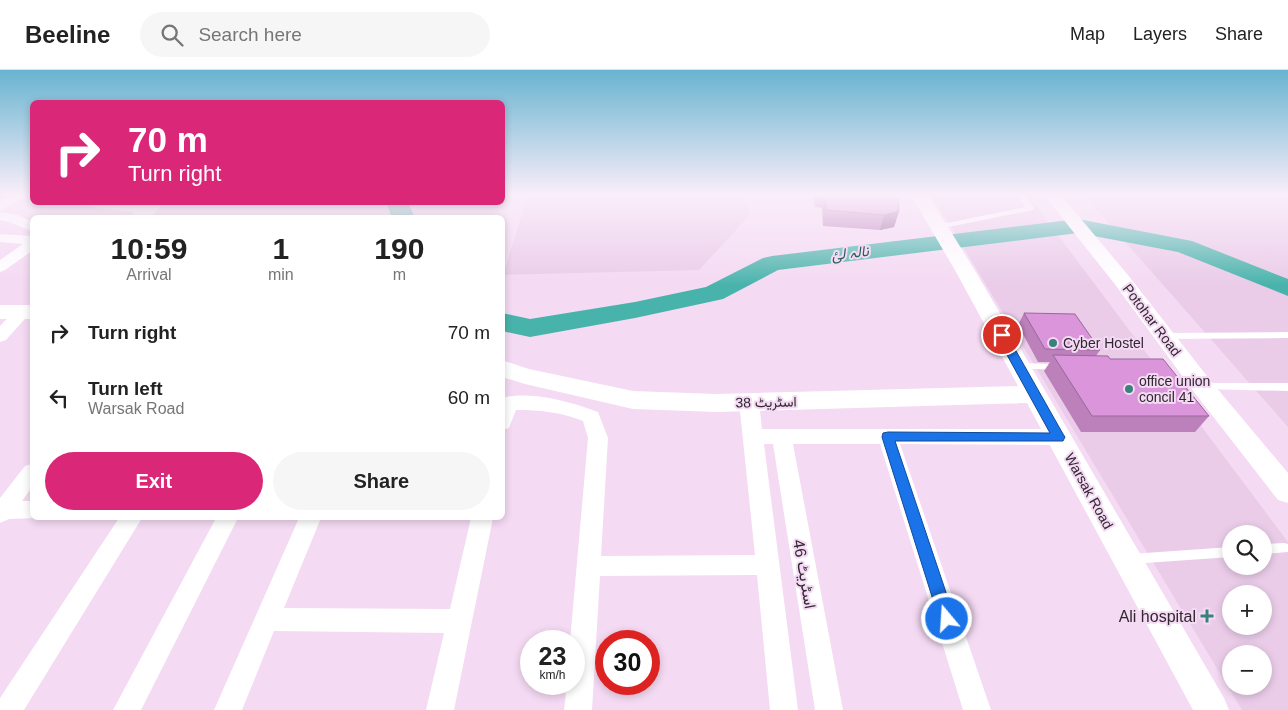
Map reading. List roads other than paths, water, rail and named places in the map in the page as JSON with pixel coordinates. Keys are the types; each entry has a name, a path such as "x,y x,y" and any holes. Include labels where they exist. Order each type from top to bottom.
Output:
{"street":[{"path":"20,225 30,235"},
{"name":"Warsak Road","path":"937,225 966,272 1212,710"},
{"name":"Potohar Road","path":"1076,225 1162,336 1288,492"},
{"path":"0,238 30,237"},
{"path":"0,267 30,239"},
{"path":"0,312 29,309"},
{"path":"0,336 29,309"},
{"name":"اسٹریٹ 38","path":"505,369 525,376 633,400 749,402 1034,394"},
{"path":"749,402 784,710"},
{"path":"505,412 508,403 552,406 581,412 591,418 598,438 578,710"},
{"path":"752,436 1059,437"},
{"name":"اسٹریٹ 46","path":"782,437 829,710"},
{"path":"888,437 977,710"},
{"path":"2,512 30,475"},
{"path":"2,512 30,510"},
{"path":"8,710 130,520"},
{"path":"127,710 226,520"},
{"path":"228,710 309,520"},
{"path":"440,710 482,520"},
{"path":"588,566 767,565"},
{"path":"266,619 459,621"}],"lane":[{"path":"940,230 961,225"},
{"path":"1162,336 1288,335"},
{"path":"1019,366 1068,368"},
{"path":"1202,386 1288,387"},
{"path":"1272,549 1284,548"},
{"path":"1127,559 1222,553"}],"waterway":[{"name":"نالہ لئ","path":"505,323 530,328 635,310 714,293 772,263 1078,226 1184,246 1288,288"}],"place":[{"name":"Cyber Hostel","path":"1053,343"},
{"name":"office union concil 41","path":"1129,389"},
{"name":"Ali hospital","path":"1207,616"}]}
